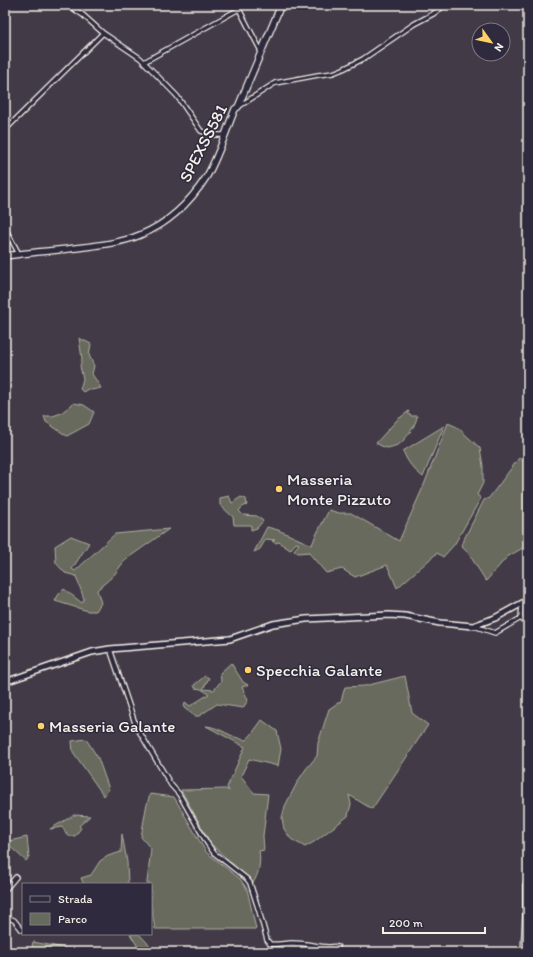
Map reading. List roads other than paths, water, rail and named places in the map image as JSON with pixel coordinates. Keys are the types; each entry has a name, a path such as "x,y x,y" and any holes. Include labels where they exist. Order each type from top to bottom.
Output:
{"main road":[{"name":"SPEXSS581","path":"5,256 97,246 139,236 155,228 183,206 207,175 238,107 281,5"}],"street":[{"path":"68,5 83,15 103,33 140,58 177,96 201,130 211,135 225,135"},
{"path":"236,109 276,83 333,73 347,67 363,59 445,5"},
{"path":"144,62 239,9 262,51"},
{"path":"5,130 103,33"},
{"path":"5,228 19,254"},
{"path":"473,626 495,618 528,600"},
{"path":"520,618 522,603"},
{"path":"5,682 92,652 110,649 230,639 273,624 314,619 389,615 440,623 473,626 495,633 520,618"},
{"path":"520,618 528,626"},
{"path":"110,649 136,726 171,785 179,794 210,848 250,883 267,940 270,944 308,943 329,947 335,946 338,947 335,952"},
{"path":"5,890 16,877"},
{"path":"523,952 525,885 528,879"},
{"path":"5,917 14,920 22,930"}],"place":[{"name":"Masseria Monte Pizzuto","path":"279,489"},
{"name":"Specchia Galante","path":"248,670"},
{"name":"Masseria Galante","path":"41,726"}]}
